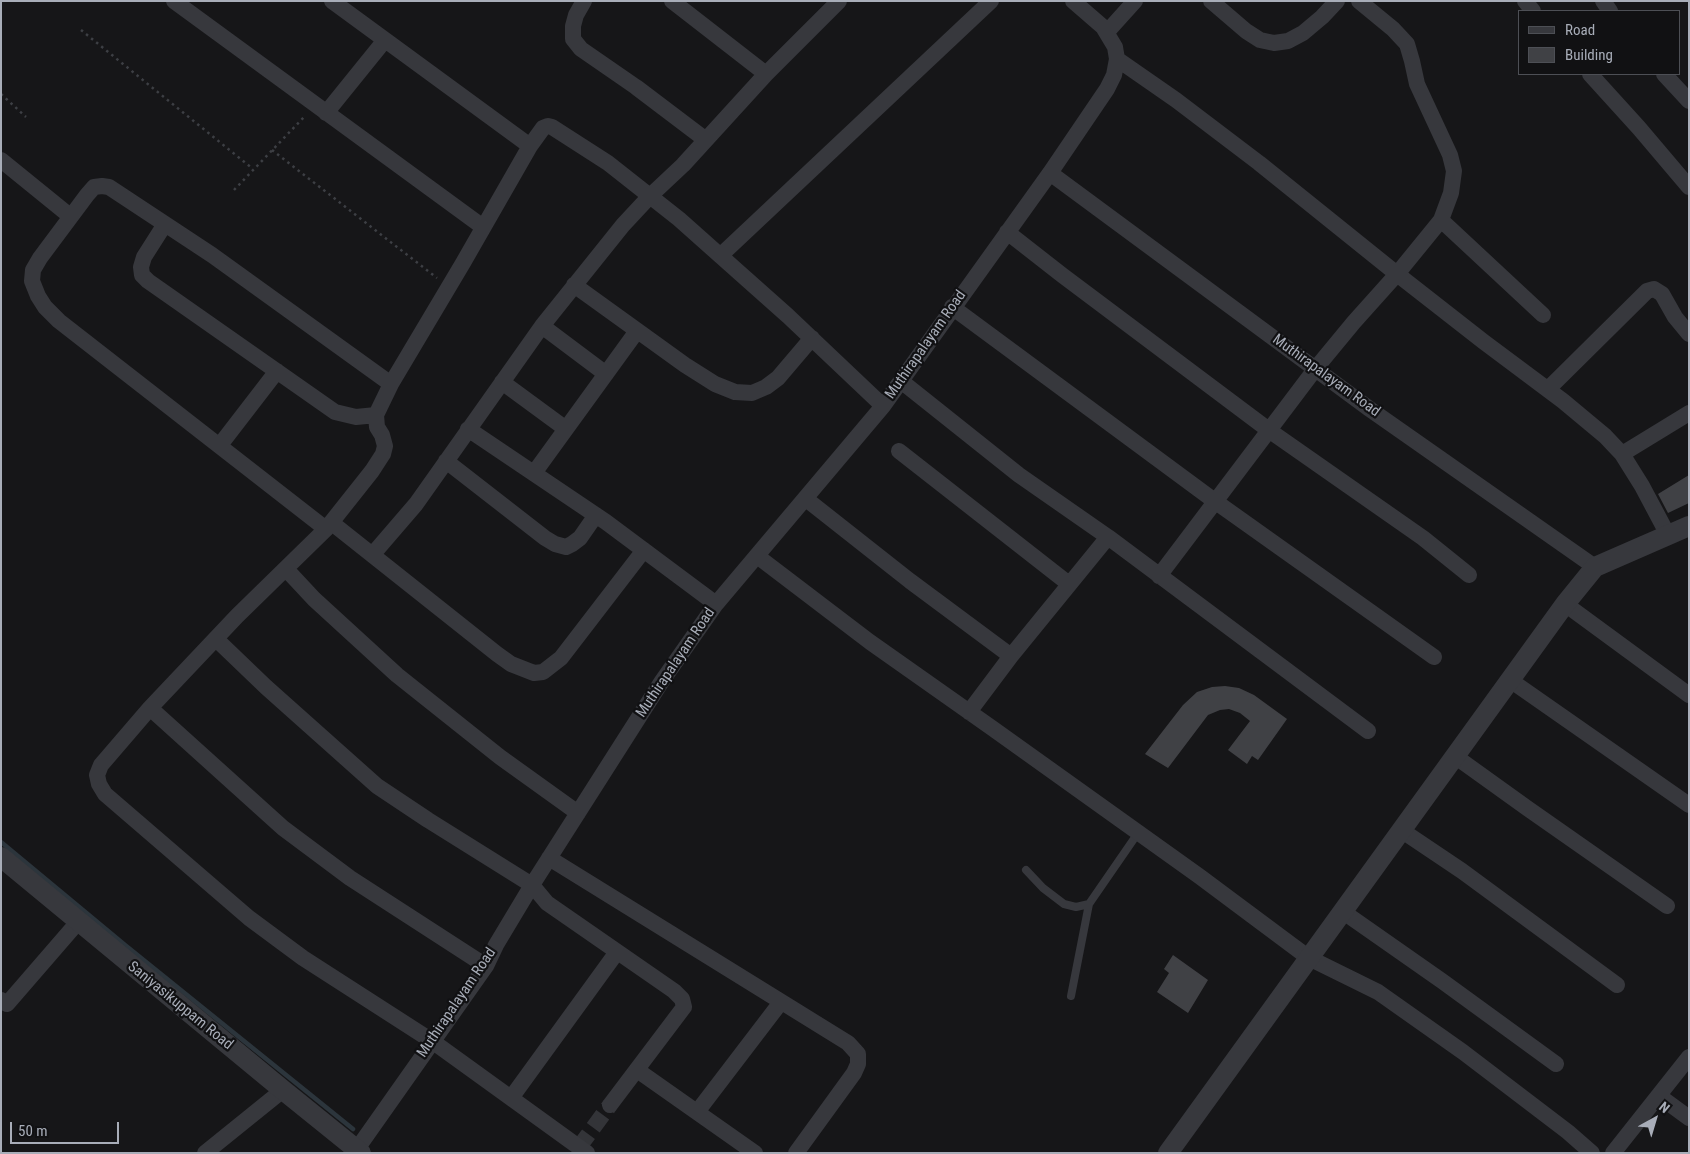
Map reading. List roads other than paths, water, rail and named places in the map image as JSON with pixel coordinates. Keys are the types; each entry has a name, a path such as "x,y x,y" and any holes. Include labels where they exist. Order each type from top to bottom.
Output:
{"street":[{"path":"174,1 483,227"},
{"path":"332,1 530,146"},
{"path":"584,1 576,15 573,26 573,39 581,49 636,87 706,140"},
{"path":"672,1 766,74"},
{"path":"721,256 992,1"},
{"path":"1050,173 1107,89 1114,75 1117,59 1115,47 1107,32 1073,1"},
{"path":"1107,32 1135,1"},
{"path":"1211,1 1246,31 1260,40 1274,43 1288,41 1303,33 1337,1"},
{"path":"1159,576 1316,368 1441,220 1451,192 1454,171 1450,155 1417,84 1407,44 1393,29 1359,1"},
{"path":"374,554 416,504 542,326 623,225 650,196 683,166 832,3"},
{"path":"326,113 385,40"},
{"path":"1117,59 1176,100 1259,163 1397,274 1548,389 1605,436 1622,454 1642,486 1668,535"},
{"path":"1591,75 1689,187"},
{"path":"1665,75 1689,101"},
{"path":"587,1153 432,1041 302,958 249,918 105,794 99,784 97,775 101,765 150,708 237,616 329,526 372,471 383,454 385,446 377,427 376,415 391,384 530,146 543,128 552,127 608,164 679,219 812,338 883,406"},
{"path":"1,160 70,216"},
{"name":"Muthirapalayam Road","path":"359,1151 432,1041 486,966 496,944 549,858 662,681 716,604 883,406 952,307 1050,173 1371,410 1595,567"},
{"path":"391,384 212,256 110,187 94,188 87,195 70,216 33,270 32,281 45,307 78,336 329,526 374,554 511,664 534,673 543,672 560,658 644,550"},
{"path":"1441,220 1543,315"},
{"path":"165,224 144,257 141,267 142,275 148,281 335,412 356,417 376,415"},
{"path":"1007,232 1270,431 1423,538 1468,575"},
{"path":"574,285 715,384 735,392 752,393 766,387 812,338"},
{"path":"1548,389 1647,290 1654,288 1662,294 1689,334"},
{"path":"952,307 1216,502 1434,657"},
{"path":"542,326 606,374"},
{"path":"534,473 637,331"},
{"path":"220,445 277,371"},
{"path":"900,381 1019,475 1108,538 1368,731"},
{"path":"502,382 566,429"},
{"path":"1622,454 1689,413"},
{"path":"468,429 596,515 716,604"},
{"path":"899,452 1069,584"},
{"path":"446,461 555,544 566,547 572,544 580,538 596,515"},
{"path":"806,499 917,586 1011,656"},
{"path":"1168,1153 1565,604 1595,567 1689,526"},
{"path":"969,712 1011,656 1108,538"},
{"path":"756,556 870,642 1138,833 1308,958 1378,992 1517,1092 1592,1153"},
{"path":"286,569 314,599 397,675 493,751 578,813"},
{"path":"1565,604 1689,695"},
{"path":"216,639 266,687 377,786 532,885 548,903 674,990 682,999 684,1007 610,1105"},
{"path":"1510,680 1689,805"},
{"path":"150,708 283,828 350,878 486,966"},
{"path":"1456,757 1667,906"},
{"path":"1401,830 1469,876 1617,985"},
{"name":"Saniyasikuppam Road","path":"1,857 359,1151"},
{"path":"549,858 848,1043 858,1054 858,1064 854,1073 796,1153"},
{"path":"1342,911 1556,1064"},
{"path":"1,1000 7,1004 78,922"},
{"path":"511,1098 617,952"},
{"path":"697,1112 782,1002"},
{"path":"1613,1153 1689,1057"},
{"path":"636,1070 755,1153"},
{"path":"205,1153 283,1090"},
{"path":"1659,1096 1689,1118"}],"lane":[{"path":"1071,996 1089,904 1138,833"},
{"path":"1026,870 1043,888 1064,904 1076,907 1089,904"}],"waterway":[{"path":"1,842 353,1129"}],"tunnel":[{"path":"579,1147 610,1105"}]}
